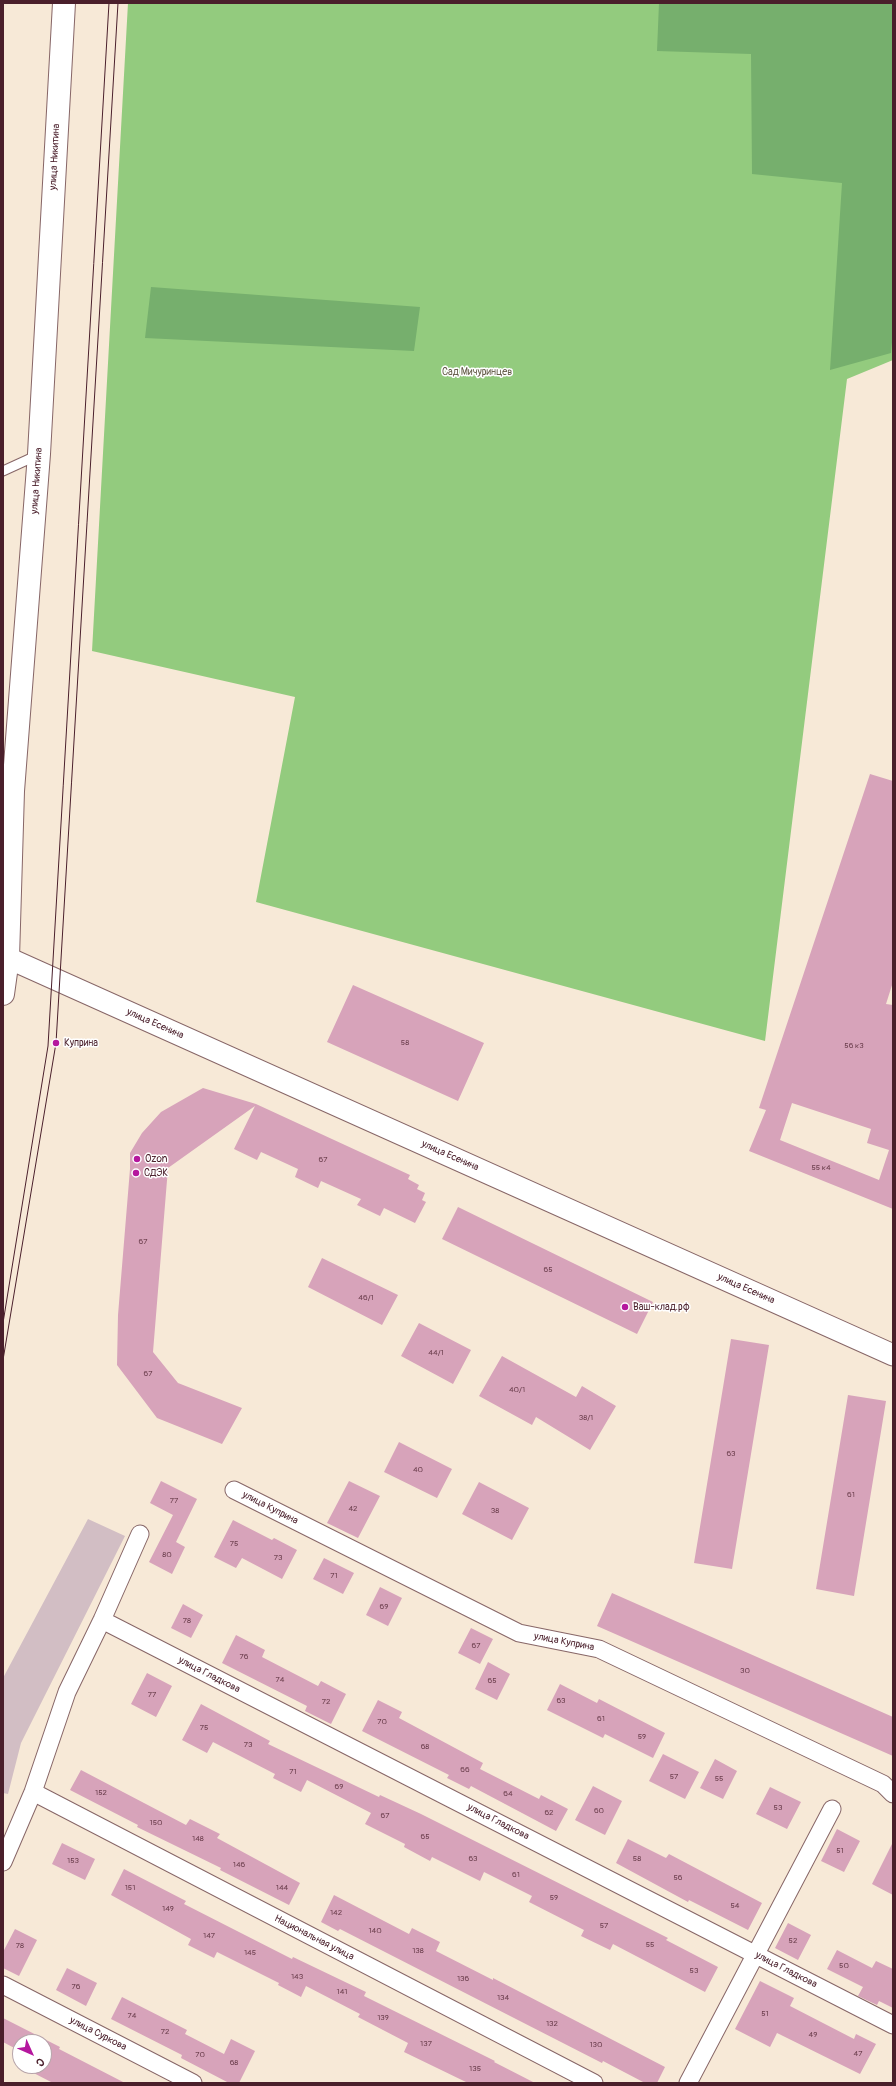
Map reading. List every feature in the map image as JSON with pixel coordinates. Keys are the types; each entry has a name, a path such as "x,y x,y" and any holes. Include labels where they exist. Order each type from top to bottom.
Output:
{"main road":[{"name":"улица Никитина","path":"3,994 8,958 8,784 39,454 64,3"}],"street":[{"name":"улица Есенина","path":"8,958 893,1356"},
{"name":"улица Куприна","path":"234,1490 519,1633 599,1649 883,1784 893,1794"},
{"path":"3,1862 33,1792 66,1692 102,1620 140,1534"},
{"name":"улица Гладкова","path":"102,1620 756,1954 893,2026"},
{"name":"Национальная улица","path":"33,1792 594,2083"},
{"path":"688,2083 832,1809"},
{"name":"улица Суркова","path":"3,1986 193,2083"}],"lane":[{"path":"3,471 39,454"}],"shaded area":[{"path":"88,1519 125,1536 21,1743 8,1794 3,1793 3,1678"}],"green space":[{"name":"Сад Мичуринцев","path":"128,3 893,3 893,360 847,379 765,1041 256,902 295,697 92,651"},
{"path":"659,3 893,3 893,331 891,353 830,370 842,183 752,174 751,54 657,51"},
{"path":"151,287 420,307 414,351 145,338"}],"building":[{"path":"870,774 893,781 893,982 886,1004 893,1005 893,1209 749,1151 766,1110 759,1108","holes":["792,1103 871,1129 867,1143 889,1150 879,1180 780,1140"]},
{"path":"353,985 484,1043 458,1101 327,1042"},
{"path":"203,1088 256,1104 410,1175 408,1179 419,1185 417,1189 425,1193 422,1200 426,1202 415,1223 384,1208 380,1216 357,1205 361,1199 321,1181 318,1188 295,1177 298,1169 261,1152 257,1160 234,1149 255,1106 168,1168 153,1352 178,1383 242,1408 222,1444 157,1418 117,1365 118,1315 130,1153 142,1133 161,1112"},
{"path":"458,1207 653,1302 637,1334 442,1239"},
{"path":"322,1258 398,1295 382,1325 308,1287"},
{"path":"419,1323 471,1350 453,1384 401,1356"},
{"path":"731,1339 769,1345 732,1569 694,1563"},
{"path":"502,1356 576,1397 582,1386 616,1406 590,1450 536,1417 532,1425 479,1396"},
{"path":"848,1395 886,1401 854,1596 816,1589"},
{"path":"399,1442 452,1469 437,1498 384,1472"},
{"path":"161,1481 197,1499 176,1542 185,1547 172,1574 149,1562 173,1515 150,1503"},
{"path":"349,1481 380,1496 358,1538 327,1523"},
{"path":"479,1482 529,1508 512,1540 462,1514"},
{"path":"233,1520 272,1540 274,1538 297,1550 282,1579 242,1558 236,1568 214,1557"},
{"path":"324,1558 354,1573 343,1594 313,1579"},
{"path":"380,1587 402,1598 388,1626 366,1615"},
{"path":"612,1593 893,1717 893,1756 597,1626"},
{"path":"183,1604 203,1615 191,1638 171,1628"},
{"path":"471,1628 493,1639 480,1664 458,1653"},
{"path":"236,1635 265,1650 262,1657 318,1686 321,1681 346,1694 331,1724 305,1711 307,1706 222,1663"},
{"path":"488,1662 510,1674 497,1700 475,1689"},
{"path":"147,1673 172,1686 156,1717 131,1704"},
{"path":"560,1684 597,1703 599,1699 665,1733 653,1758 605,1734 603,1738 547,1710"},
{"path":"378,1700 402,1712 399,1718 483,1763 480,1769 539,1799 541,1795 568,1809 556,1831 471,1786 469,1789 447,1778 449,1775 362,1731"},
{"path":"201,1704 270,1741 268,1744 379,1797 380,1795 421,1814 668,1938 666,1940 718,1967 705,1992 613,1944 610,1950 581,1936 584,1930 529,1902 532,1896 484,1872 480,1881 432,1857 430,1861 404,1847 405,1844 365,1824 371,1813 307,1780 301,1792 273,1778 275,1774 213,1742 207,1753 182,1740"},
{"path":"663,1754 699,1772 685,1799 649,1781"},
{"path":"715,1759 737,1771 723,1799 700,1788"},
{"path":"81,1770 186,1825 190,1819 220,1834 217,1838 300,1883 289,1905 220,1870 221,1868 137,1827 138,1825 70,1790"},
{"path":"593,1786 622,1801 605,1835 575,1820"},
{"path":"770,1787 801,1802 787,1829 756,1814"},
{"path":"837,1829 860,1841 844,1872 821,1861"},
{"path":"628,1839 666,1858 669,1854 762,1903 748,1930 689,1900 688,1902 616,1863"},
{"path":"893,1842 893,1895 872,1884"},
{"path":"62,1843 95,1859 85,1880 52,1864"},
{"path":"124,1869 186,1901 184,1904 292,1959 293,1957 366,1992 364,1996 495,2061 494,2062 535,2083 468,2083 404,2052 408,2043 358,2017 360,2014 306,1986 301,1997 278,1985 279,1983 217,1952 214,1958 188,1945 191,1939 111,1895"},
{"path":"334,1895 409,1934 412,1928 440,1942 436,1951 493,1980 493,1978 665,2067 657,2083 645,2083 603,2061 602,2063 340,1929 338,1931 321,1922"},
{"path":"788,1923 811,1935 798,1960 775,1948"},
{"path":"15,1929 37,1940 19,1976 3,1968 3,1952"},
{"path":"837,1950 872,1968 876,1961 893,1969 893,2008 879,2001 877,2005 858,1996 863,1987 827,1969"},
{"path":"67,1968 97,1983 86,2006 56,1990"},
{"path":"760,1981 794,1998 790,2006 854,2039 856,2034 876,2044 860,2074 777,2033 770,2047 735,2029"},
{"path":"122,1997 187,2030 185,2034 224,2054 231,2039 255,2051 239,2083 229,2083 181,2058 182,2055 111,2019"},
{"path":"3,2018 34,2034 12,2034 12,2047 3,2042"},
{"path":"52,2043 60,2047 59,2049 125,2083 53,2083 36,2074 52,2074"}],"tram line":[{"path":"3,1323 48,1046 109,3"},
{"path":"3,1360 56,1043 118,3"}],"place":[{"name":"Куприна","path":"56,1043"},
{"name":"Ozon","path":"137,1159"},
{"name":"СДЭК","path":"136,1173"},
{"name":"Ваш-клад.рф","path":"625,1307"}]}
